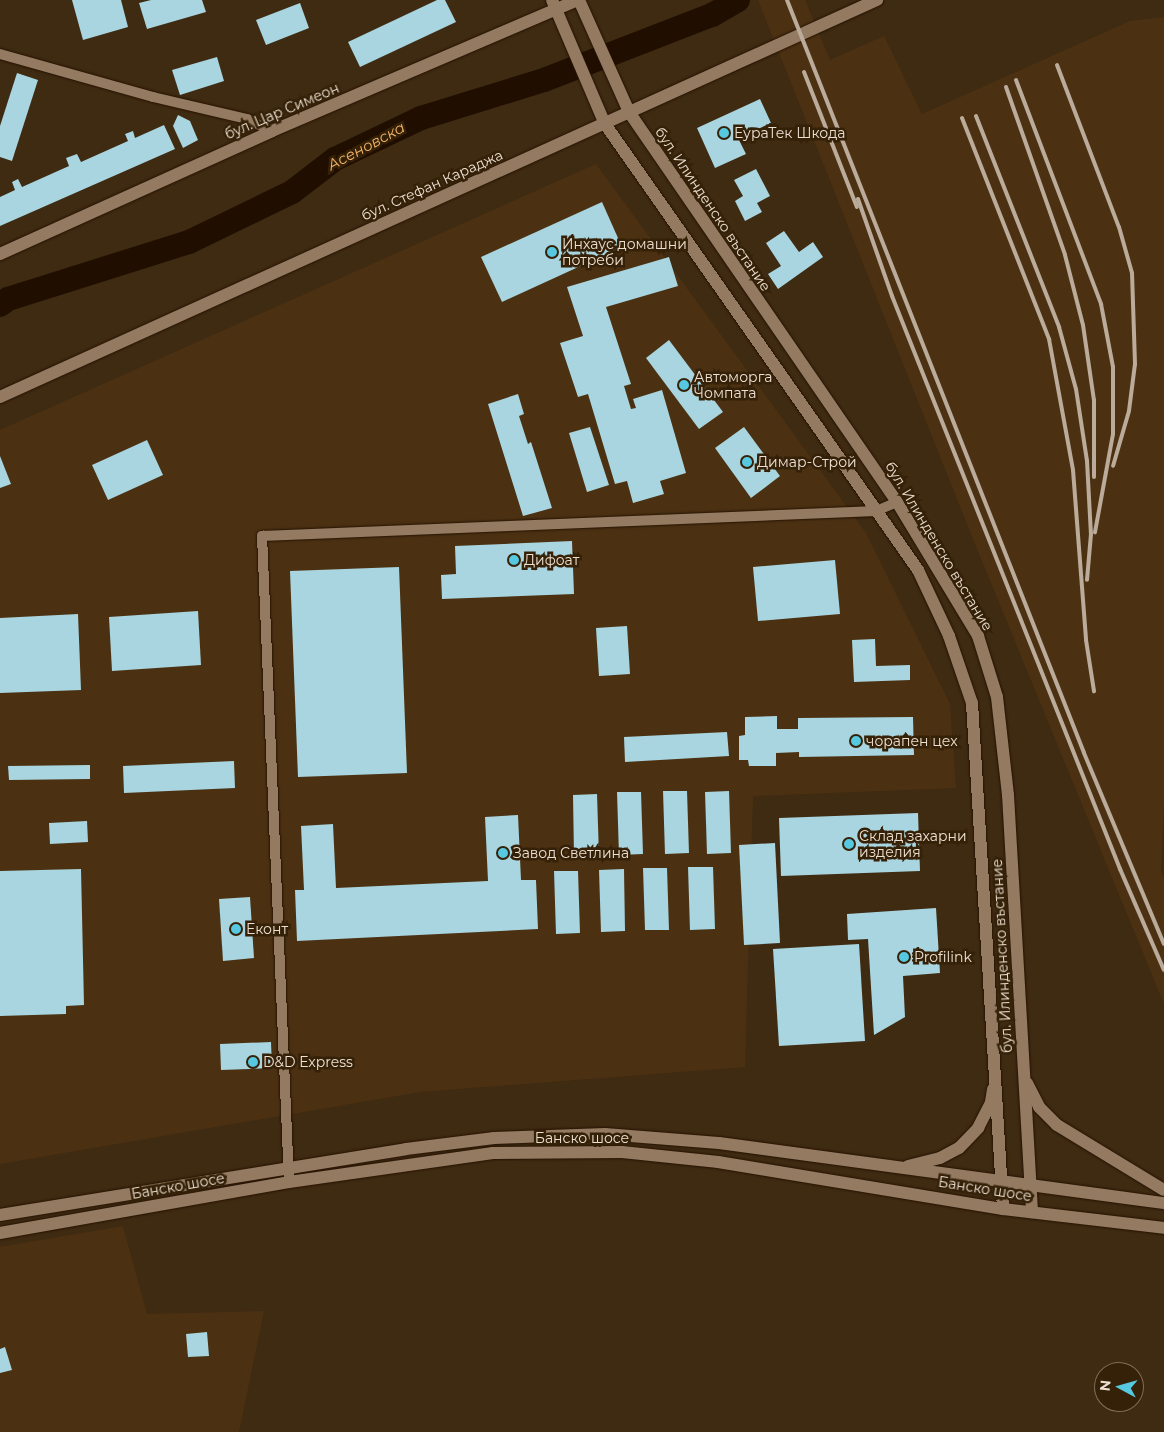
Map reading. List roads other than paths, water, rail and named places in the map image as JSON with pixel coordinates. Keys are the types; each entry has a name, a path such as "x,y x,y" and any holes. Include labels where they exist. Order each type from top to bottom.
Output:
{"main road":[{"name":"бул. Цар Симеон","path":"0,254 553,5 578,0"},
{"name":"бул. Илинденско въстание","path":"578,0 629,112 897,502 978,636 997,697 1008,795 1032,1212"},
{"name":"бул. Стефан Караджа","path":"0,397 877,0"},
{"name":"бул. Илинденско въстание","path":"553,5 592,101 605,124 918,570 949,636 972,703 996,1061 1003,1209"},
{"path":"902,1168 940,1158 959,1148 978,1128 991,1102 996,1061"},
{"path":"1024,1078 1039,1107 1057,1125 1164,1190"},
{"name":"Банско шосе","path":"0,1215 287,1168 494,1138 605,1134 719,1143 1030,1187 1164,1203"},
{"name":"Банско шосе","path":"0,1233 288,1182 493,1153 622,1152 718,1162 1003,1209 1164,1228"}],"street":[{"path":"0,54 153,97 247,119 272,131"},
{"path":"288,1182 262,536 876,511 897,502"}],"waterway":[{"name":"Асеновска","path":"0,305 8,299 189,242 292,192 335,159 421,118 544,80 712,15 738,0"}],"railway":[{"path":"787,0 1084,753 1164,944"},
{"path":"1057,65 1119,227 1132,273 1135,364 1129,411 1113,466"},
{"path":"804,72 857,207"},
{"path":"1016,80 1101,304 1113,367 1113,434 1095,532"},
{"path":"1006,87 1065,255 1083,325 1094,400 1094,477"},
{"path":"976,116 1059,327 1076,389 1087,461 1091,534 1087,580"},
{"path":"962,118 1049,339 1073,470 1086,640 1094,691"},
{"path":"858,199 892,296 1120,869 1164,970"}],"place":[{"name":"ЕураТек Шкода","path":"724,133"},
{"name":"Инхаус домашни потреби","path":"552,252"},
{"name":"Автоморга Чомпата","path":"684,385"},
{"name":"Димар-Строй","path":"747,462"},
{"name":"Дифоат","path":"514,560"},
{"name":"чорапен цех","path":"856,741"},
{"name":"Склад захарни изделия","path":"849,844"},
{"name":"Завод Светлина","path":"503,853"},
{"name":"Еконт","path":"236,929"},
{"name":"Profilink","path":"904,957"},
{"name":"D&D Express","path":"253,1062"}]}
